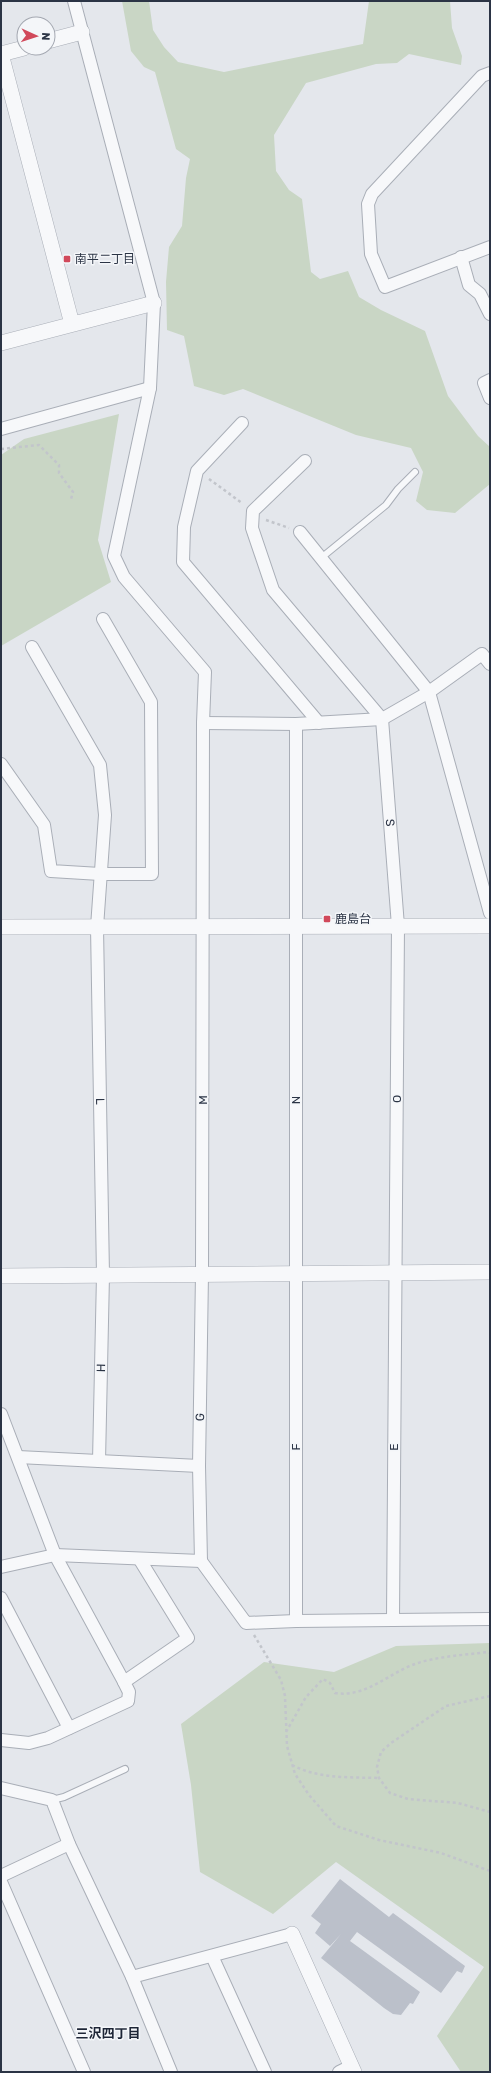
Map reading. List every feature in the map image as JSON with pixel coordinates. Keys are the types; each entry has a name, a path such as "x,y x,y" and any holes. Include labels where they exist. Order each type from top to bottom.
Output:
{"street":[{"name":"M","path":"74,1 154,303 150,388 114,556 124,577 205,672 203,723 204,927 202,1274"},
{"path":"56,39 82,32"},
{"path":"16,50 1,54 72,324"},
{"path":"490,73 482,76 372,194 368,204 371,254 385,287 490,246"},
{"path":"461,257 469,286 480,294 490,314"},
{"path":"1,343 154,303"},
{"path":"490,380 484,383 490,398"},
{"path":"1,429 150,388"},
{"path":"242,423 197,471 184,527 183,562 319,723"},
{"path":"305,461 252,513 252,528 273,590 382,719"},
{"path":"300,532 430,692 490,912"},
{"path":"1,764 44,825 51,871 100,874 152,874 151,702 103,619"},
{"name":"L","path":"32,647 100,765 105,815 97,927 103,1275"},
{"path":"203,723 296,724 382,719 430,692 482,654 490,664"},
{"name":"S","path":"382,719 398,926"},
{"name":"N","path":"296,724 296,1273"},
{"name":"O","path":"396,1273 398,926"},
{"path":"1,927 490,926"},
{"path":"1,1276 490,1272"},
{"name":"F","path":"296,1273 296,1621"},
{"name":"E","path":"393,1620 396,1273"},
{"name":"G","path":"201,1561 199,1466 202,1274"},
{"name":"H","path":"99,1461 103,1275"},
{"path":"1,1414 55,1555 129,1692 128,1701 48,1738 28,1743 1,1740"},
{"path":"18,1457 199,1466"},
{"path":"1,1566 55,1555 140,1560 201,1561 246,1623 490,1619"},
{"path":"124,1682 188,1638 140,1560"},
{"path":"1,1598 69,1728"},
{"path":"1,1788 52,1800 69,1844 132,1977 171,2072"},
{"path":"1,1876 69,1844"},
{"path":"1,1882 84,2072"},
{"path":"132,1977 292,1934 348,2070"},
{"path":"212,1956 265,2072"}],"lane":[{"path":"321,558 386,505 398,489 414,472"},
{"path":"52,1800 64,1797 125,1768"}],"path":[{"path":"1,449 39,445 59,464 59,473 73,492 71,500"},
{"path":"197,471 252,513 300,532"},
{"path":"246,1623 264,1649 281,1680 285,1696 287,1746 295,1774 309,1795 336,1826 379,1840 441,1853 490,1871"},
{"path":"286,1732 306,1697 323,1679 330,1683 335,1693 348,1695 368,1688 417,1663 488,1652 490,1653"},
{"path":"490,1696 446,1706 391,1743 382,1752 377,1767 379,1778 390,1793 408,1799 458,1803 490,1812"},
{"path":"292,1765 305,1772 331,1777 379,1778"}],"green space":[{"path":"122,1 149,1 153,30 164,47 178,62 224,72 363,44 369,1 450,1 452,28 462,56 461,65 409,54 397,63 376,64 306,83 274,135 276,171 289,190 302,199 311,272 320,279 348,271 359,297 381,310 425,331 448,396 478,436 490,447 490,484 455,513 427,510 416,501 423,472 411,448 356,435 243,389 224,395 194,386 184,336 167,330 166,282 169,247 182,226 186,178 190,159 176,149 155,72 144,67 131,51"},
{"path":"119,414 98,540 111,582 1,646 1,455 24,439"},
{"path":"490,1643 490,2072 461,2072 437,2036 484,1967 336,1862 273,1914 200,1872 191,1785 181,1724 264,1662 334,1672 396,1646"}],"building":[{"path":"340,1879 389,1917 393,1913 465,1966 462,1973 457,1971 441,1993 357,1932 350,1941 420,1992 413,2004 410,2003 401,2015 393,2014 384,2008 321,1958 341,1934 330,1946 315,1933 321,1924 311,1916"}],"place":[{"name":"南平二丁目","path":"67,259"},
{"name":"鹿島台","path":"327,919"}],"district":[{"name":"三沢四丁目","path":"108,2033"}]}
